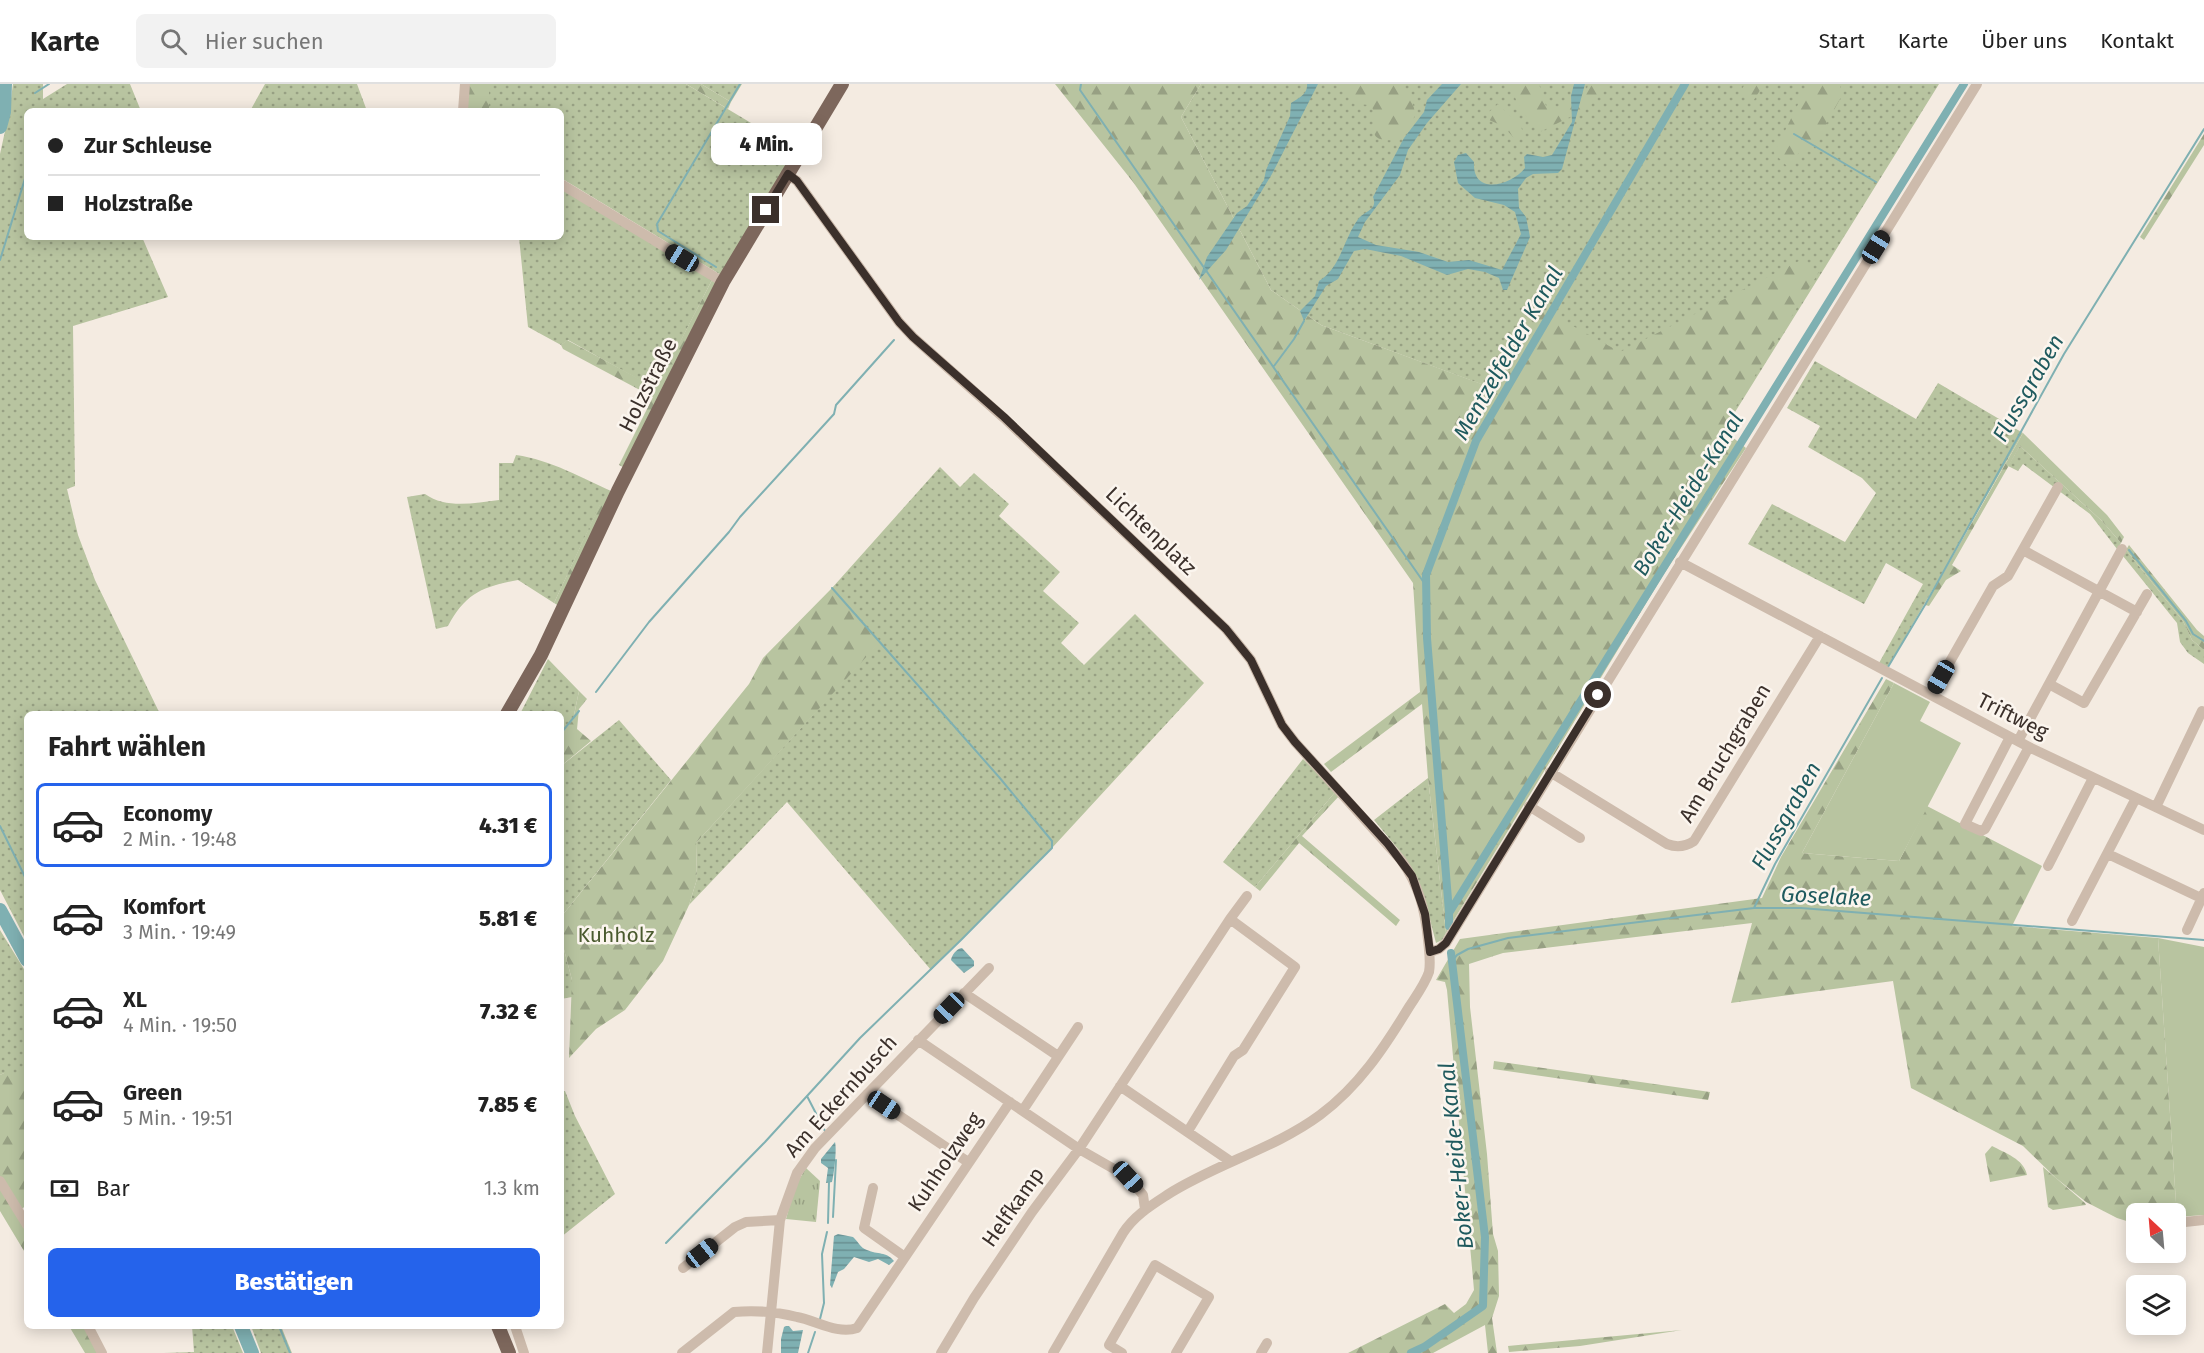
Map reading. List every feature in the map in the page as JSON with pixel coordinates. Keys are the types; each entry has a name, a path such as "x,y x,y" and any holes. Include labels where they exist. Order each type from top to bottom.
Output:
{"main road":[{"name":"Holzstraße","path":"509,711 541,655 618,491 723,282 842,84"},
{"path":"499,1329 509,1353"}],"street":[{"path":"463,108 465,84"},
{"path":"1430,952 1446,943 1977,84"},
{"name":"Lichtenplatz","path":"788,174 797,181 899,322 913,337 1004,417 1240,644 1251,660 1282,725 1388,844 1412,876 1425,914 1430,952 1428,973 1376,1060 1361,1078 1319,1116 1180,1187 1135,1217 1123,1233 1053,1353"},
{"path":"564,186 723,282"},
{"path":"1931,695 1993,586 2008,576 2058,487"},
{"path":"2029,747 1985,829 1981,831 1965,824 2049,684 2122,549"},
{"path":"2023,550 2137,612"},
{"name":"Triftweg","path":"1680,562 2029,747 2204,830"},
{"path":"2049,684 2084,703 2147,594"},
{"name":"Am Bruchgraben","path":"1550,772 1667,844 1676,848 1689,844 1694,841 1820,636"},
{"path":"2156,807 2202,711"},
{"path":"2048,866 2093,778"},
{"path":"2072,921 2136,798"},
{"path":"1530,806 1580,838"},
{"path":"2108,854 2203,896 2187,930"},
{"name":"Helfkamp","path":"941,1353 974,1298 1032,1212 1079,1149 1247,896"},
{"path":"1188,1131 1234,1056 1243,1050 1295,967 1230,919"},
{"name":"Am Eckernbusch","path":"767,1353 780,1220 797,1173 815,1148 989,968"},
{"path":"964,993 1058,1056"},
{"path":"1023,1110 1078,1027"},
{"path":"918,1040 1010,1102"},
{"path":"1120,1086 1230,1161"},
{"path":"867,1094 968,1162"},
{"name":"Kuhholzweg","path":"771,1314 796,1317 845,1330 857,1328 1010,1102 1079,1149 1128,1177 1143,1195 1145,1209"},
{"path":"0,1181 24,1220"},
{"path":"873,1188 864,1228 905,1257"},
{"path":"683,1268 735,1227 746,1222 780,1220"},
{"path":"2186,1222 2204,1220"},
{"path":"1122,1353 1109,1345 1155,1265 1209,1297 1180,1352"},
{"path":"682,1353 734,1312 771,1314"},
{"path":"90,1329 102,1353"},
{"path":"516,1329 525,1353"}],"green space":[{"path":"13,84 43,84 43,99 67,84 130,84 140,108 24,108 24,240 143,240 168,297 73,326 75,486 67,489 78,535 95,580 159,711 24,711 24,936 0,890 0,154"},
{"path":"265,84 357,84 366,108 252,108"},
{"path":"468,84 489,84 489,108 466,108"},
{"path":"489,84 686,84 796,150 721,275 564,180 564,108 489,108"},
{"path":"686,84 701,84 731,102 728,109"},
{"path":"701,84 742,84 731,102"},
{"path":"1055,84 1201,84 1181,117 1271,290 1321,325 1498,390 1544,310 1620,352 1799,261 1819,272 1722,429 1746,448 1662,577 1446,933 1422,704 1331,772 1324,764 1420,692 1413,583 1133,182"},
{"path":"1201,84 1939,84 1722,433 1500,391 1321,325 1271,290 1181,117"},
{"path":"1341,84 1402,84 1414,107 1414,119 1411,125 1398,140 1379,138 1375,135 1371,105 1354,104"},
{"path":"1512,84 1539,84 1546,106 1559,107 1568,100 1586,94 1588,84 1604,84 1588,108 1540,132 1518,103"},
{"path":"1745,84 1764,84 1752,103 1740,92"},
{"path":"1808,84 1840,84 1840,99 1811,152 1802,149 1788,167 1774,153"},
{"path":"1498,104 1521,126 1524,137 1514,138 1503,126 1489,120 1489,112"},
{"path":"2204,134 2204,145 2144,240 2140,237"},
{"path":"564,189 712,280 656,389 568,340 561,345 528,327 519,240 564,240"},
{"path":"712,280 718,283 625,468 619,465 653,397 563,349 561,345 567,340 656,388"},
{"path":"1815,361 1916,419 1938,383 2023,433 1888,667 1879,663 1923,584 1886,563 1864,604 1748,544 1772,504 1845,542 1876,493 1862,478 1808,447 1820,426 1787,408"},
{"path":"2023,433 2107,515 2124,537 2121,543 2102,521 2020,446 1952,565 1961,571 1946,580 1929,606 1925,605"},
{"path":"2020,446 2102,521 2121,543 2117,549 2090,514 2023,464 2018,471 2008,466"},
{"path":"516,455 554,465 613,492 606,507 600,505 554,603 518,580 476,593 461,606 448,626 436,629 407,497 425,494 442,502 460,504 499,500 499,463 513,463"},
{"path":"940,467 960,487 974,473 1009,504 999,516 1060,572 1043,591 1079,623 1061,643 1084,665 1135,614 1204,683 1052,848 931,970 787,802 689,905 697,879 696,843 879,642 832,588"},
{"path":"600,504 606,507 559,606 554,603"},
{"path":"2129,545 2204,636 2204,650 2192,640 2183,621 2126,550"},
{"path":"2126,550 2183,621 2192,640 2204,650 2204,664 2188,653 2180,642 2177,623 2123,556"},
{"name":"Kuhholz","path":"832,588 880,642 696,843 697,879 689,905 663,961 625,1010 596,1029 569,1058 572,980 564,949 564,913 749,684 763,658"},
{"path":"548,659 579,691 573,720 564,730 564,711 522,711"},
{"path":"1886,679 1894,683 1802,853 1899,861 1927,806 2042,866 2012,926 2158,938 2176,1203 2126,1203 2126,1221 2117,1218 2086,1202 2056,1178 2023,1146 1911,1088 1893,981 1731,1003 1752,923 1503,953 1469,964 1470,1007 1487,1154 1493,1234 1498,1251 1499,1296 1492,1318 1497,1353 1488,1353 1485,1325 1433,1353 1348,1353 1445,1304 1454,1313 1466,1304 1474,1290 1447,990 1445,982 1436,980 1460,939 1762,898 1781,857"},
{"path":"1894,683 1930,702 1920,721 1961,743 1899,861 1802,853"},
{"path":"579,691 587,699 579,709 577,729 591,741 564,764 564,730 573,720"},
{"path":"619,720 671,780 564,913 564,764"},
{"path":"1303,759 1336,791 1255,887 1223,862"},
{"path":"1428,778 1446,933 1442,940 1436,943 1429,916 1403,855 1374,820"},
{"path":"1336,791 1340,795 1302,836 1400,920 1396,926 1299,843 1260,891 1255,887"},
{"path":"0,930 24,969 24,1073 0,1075"},
{"path":"2158,938 2204,947 2204,1215 2186,1216 2186,1203 2176,1203"},
{"path":"564,949 572,980 572,997 564,998"},
{"path":"1494,1061 1710,1092 1708,1100 1493,1069"},
{"path":"24,1073 24,1207 20,1210 0,1178 0,1075"},
{"path":"564,1091 575,1116 615,1194 564,1235"},
{"path":"1992,1146 2018,1161 2027,1175 1990,1182 1985,1154"},
{"path":"2043,1167 2086,1205 2053,1210 2048,1207"},
{"path":"806,1168 820,1181 816,1222 786,1219 795,1186"},
{"path":"0,1185 24,1225 24,1251 0,1211"},
{"path":"71,1329 86,1329 99,1353 85,1353"},
{"path":"192,1329 233,1329 243,1353 164,1353 194,1352"},
{"path":"252,1329 282,1329 292,1353 261,1353"},
{"path":"1682,1330 1580,1346 1509,1352 1508,1346"}],"water":[{"path":"1307,84 1318,84 1272,174 1226,250 1199,280 1207,257 1237,213 1247,206 1264,180 1266,170 1290,116 1291,103 1304,93"},
{"path":"1442,84 1461,84 1427,123 1408,150 1400,175 1365,222 1358,237 1376,245 1419,252 1448,262 1469,260 1502,270 1521,234 1515,212 1504,205 1475,198 1458,183 1454,162 1458,155 1466,153 1474,162 1475,173 1479,180 1486,184 1494,184 1502,183 1519,174 1525,168 1524,157 1527,154 1543,157 1552,155 1572,122 1571,96 1574,84 1585,84 1562,169 1558,173 1533,174 1526,178 1518,189 1519,208 1526,217 1530,237 1507,290 1503,290 1499,278 1485,272 1468,269 1447,275 1401,256 1365,249 1354,251 1338,279 1326,286 1304,321 1300,311 1315,296 1319,281 1332,268 1359,218 1373,207 1373,197 1404,138 1424,112 1427,100"},
{"path":"962,948 974,961 974,966 964,973 951,960 955,952"},
{"path":"835,1142 832,1182 826,1183 828,1168 821,1163 821,1159"},
{"path":"838,1234 853,1237 865,1249 885,1254 894,1261 889,1265 878,1259 869,1262 854,1257 844,1269 838,1272 832,1288 830,1285 834,1236"},
{"path":"786,1326 793,1331 803,1330 798,1353 781,1353 781,1339"}],"waterway":[{"path":"0,127 4,112 5,84"},
{"path":"35,93 49,84"},
{"path":"716,267 658,231 657,224 740,84"},
{"path":"1081,84 1080,90 1427,587"},
{"name":"Mentzelfelder Kanal","path":"1449,912 1427,638 1426,575 1476,441 1685,84"},
{"name":"Boker-Heide-Kanal","path":"1449,926 1449,913 1964,84"},
{"name":"Flussgraben","path":"1888,667 1925,605 2064,354 2204,129"},
{"path":"1794,134 1876,182"},
{"path":"0,260 24,182"},
{"path":"1274,366 1304,321"},
{"path":"596,692 649,622 834,414 836,405 894,340"},
{"path":"2129,550 2186,621 2193,634 2204,641"},
{"path":"666,1243 765,1142 860,1038 1052,848 1052,841 999,777 832,588"},
{"name":"Flussgraben","path":"1754,908 1775,864 1882,678"},
{"path":"564,729 579,711"},
{"path":"0,826 24,875"},
{"name":"Goselake","path":"1452,961 1468,949 1508,938 1754,908 1801,908 2204,940"},
{"path":"0,910 24,954"},
{"name":"Boker-Heide-Kanal","path":"1411,1353 1424,1347 1483,1306 1485,1237 1451,953"},
{"path":"807,1096 825,1131"},
{"path":"833,1217 836,1160"},
{"path":"828,1223 829,1182"},
{"path":"820,1319 824,1303 822,1254 827,1232"},
{"path":"242,1329 252,1353"},
{"path":"280,1329 290,1353"},
{"path":"808,1353 815,1332"}],"route":[{"path":"766,210 788,174 797,181 899,322 913,337 1004,417 1240,644 1251,660 1282,725 1388,844 1412,876 1425,914 1430,952 1446,943 1598,695"}]}
